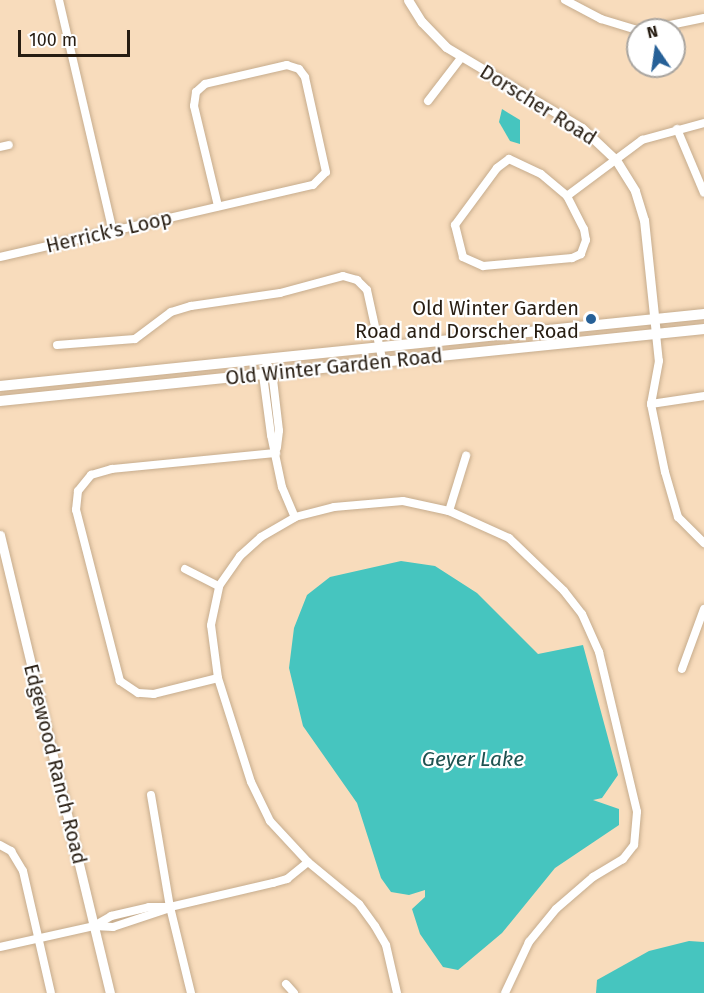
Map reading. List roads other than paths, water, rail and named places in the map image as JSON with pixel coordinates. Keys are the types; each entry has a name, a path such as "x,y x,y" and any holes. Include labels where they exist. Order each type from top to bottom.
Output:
{"main road":[{"name":"Old Winter Garden Road","path":"0,386 704,314"},
{"name":"Old Winter Garden Road","path":"0,400 704,329"}],"street":[{"path":"59,0 113,232"},
{"name":"Dorscher Road","path":"408,0 435,37 461,58 582,128 616,160 635,191 644,220 656,334"},
{"path":"565,0 601,19 626,26"},
{"path":"686,22 704,18"},
{"path":"428,101 461,58"},
{"name":"Herrick's Loop","path":"0,257 313,185 326,172 306,77 299,69 287,65 205,84 196,92 194,106 218,206"},
{"path":"567,196 642,140 704,123"},
{"path":"677,129 704,193"},
{"path":"509,159 541,174 567,196 584,229 586,240 581,254 572,258 483,266 463,257 455,225 497,168 509,159"},
{"path":"57,345 135,339 171,312 191,306 280,294 343,276 357,280 367,290 383,363"},
{"path":"656,334 659,360 651,404 678,517 704,543"},
{"path":"268,360 268,374 279,430 276,453 282,488 295,517"},
{"path":"651,404 704,396"},
{"path":"218,678 153,694 138,693 120,681 76,510 78,491 91,475 112,469 276,453"},
{"path":"449,511 466,456"},
{"path":"396,993 386,945 375,926 358,904 308,862 270,821 251,782 218,678 211,626 219,586 240,556 261,537 295,517 334,507 393,502 449,511 509,538 540,564 582,614 599,652 637,812 634,845 623,859 593,877 556,909 529,942 505,993"},
{"name":"Edgewood Ranch Road","path":"0,535 110,993"},
{"path":"185,569 219,586"},
{"path":"682,669 704,609"},
{"path":"151,795 170,907 191,993"},
{"path":"0,845 11,851 23,872 51,993"},
{"path":"0,947 94,926 113,927 170,907 287,879 308,862"},
{"path":"286,984 294,993"}],"water":[{"path":"502,109 520,120 520,144 510,141 499,122"},
{"name":"Geyer Lake","path":"401,561 435,566 477,593 538,654 583,645 618,775 602,798 593,800 619,809 619,825 555,868 502,933 458,970 443,967 420,934 412,909 425,897 425,890 409,895 391,892 381,878 357,803 303,726 289,668 294,628 307,595 330,577"},
{"path":"689,941 704,942 704,993 596,993 597,980 649,951"}],"place":[{"name":"Old Winter Garden Road and Dorscher Road","path":"591,319"}]}
